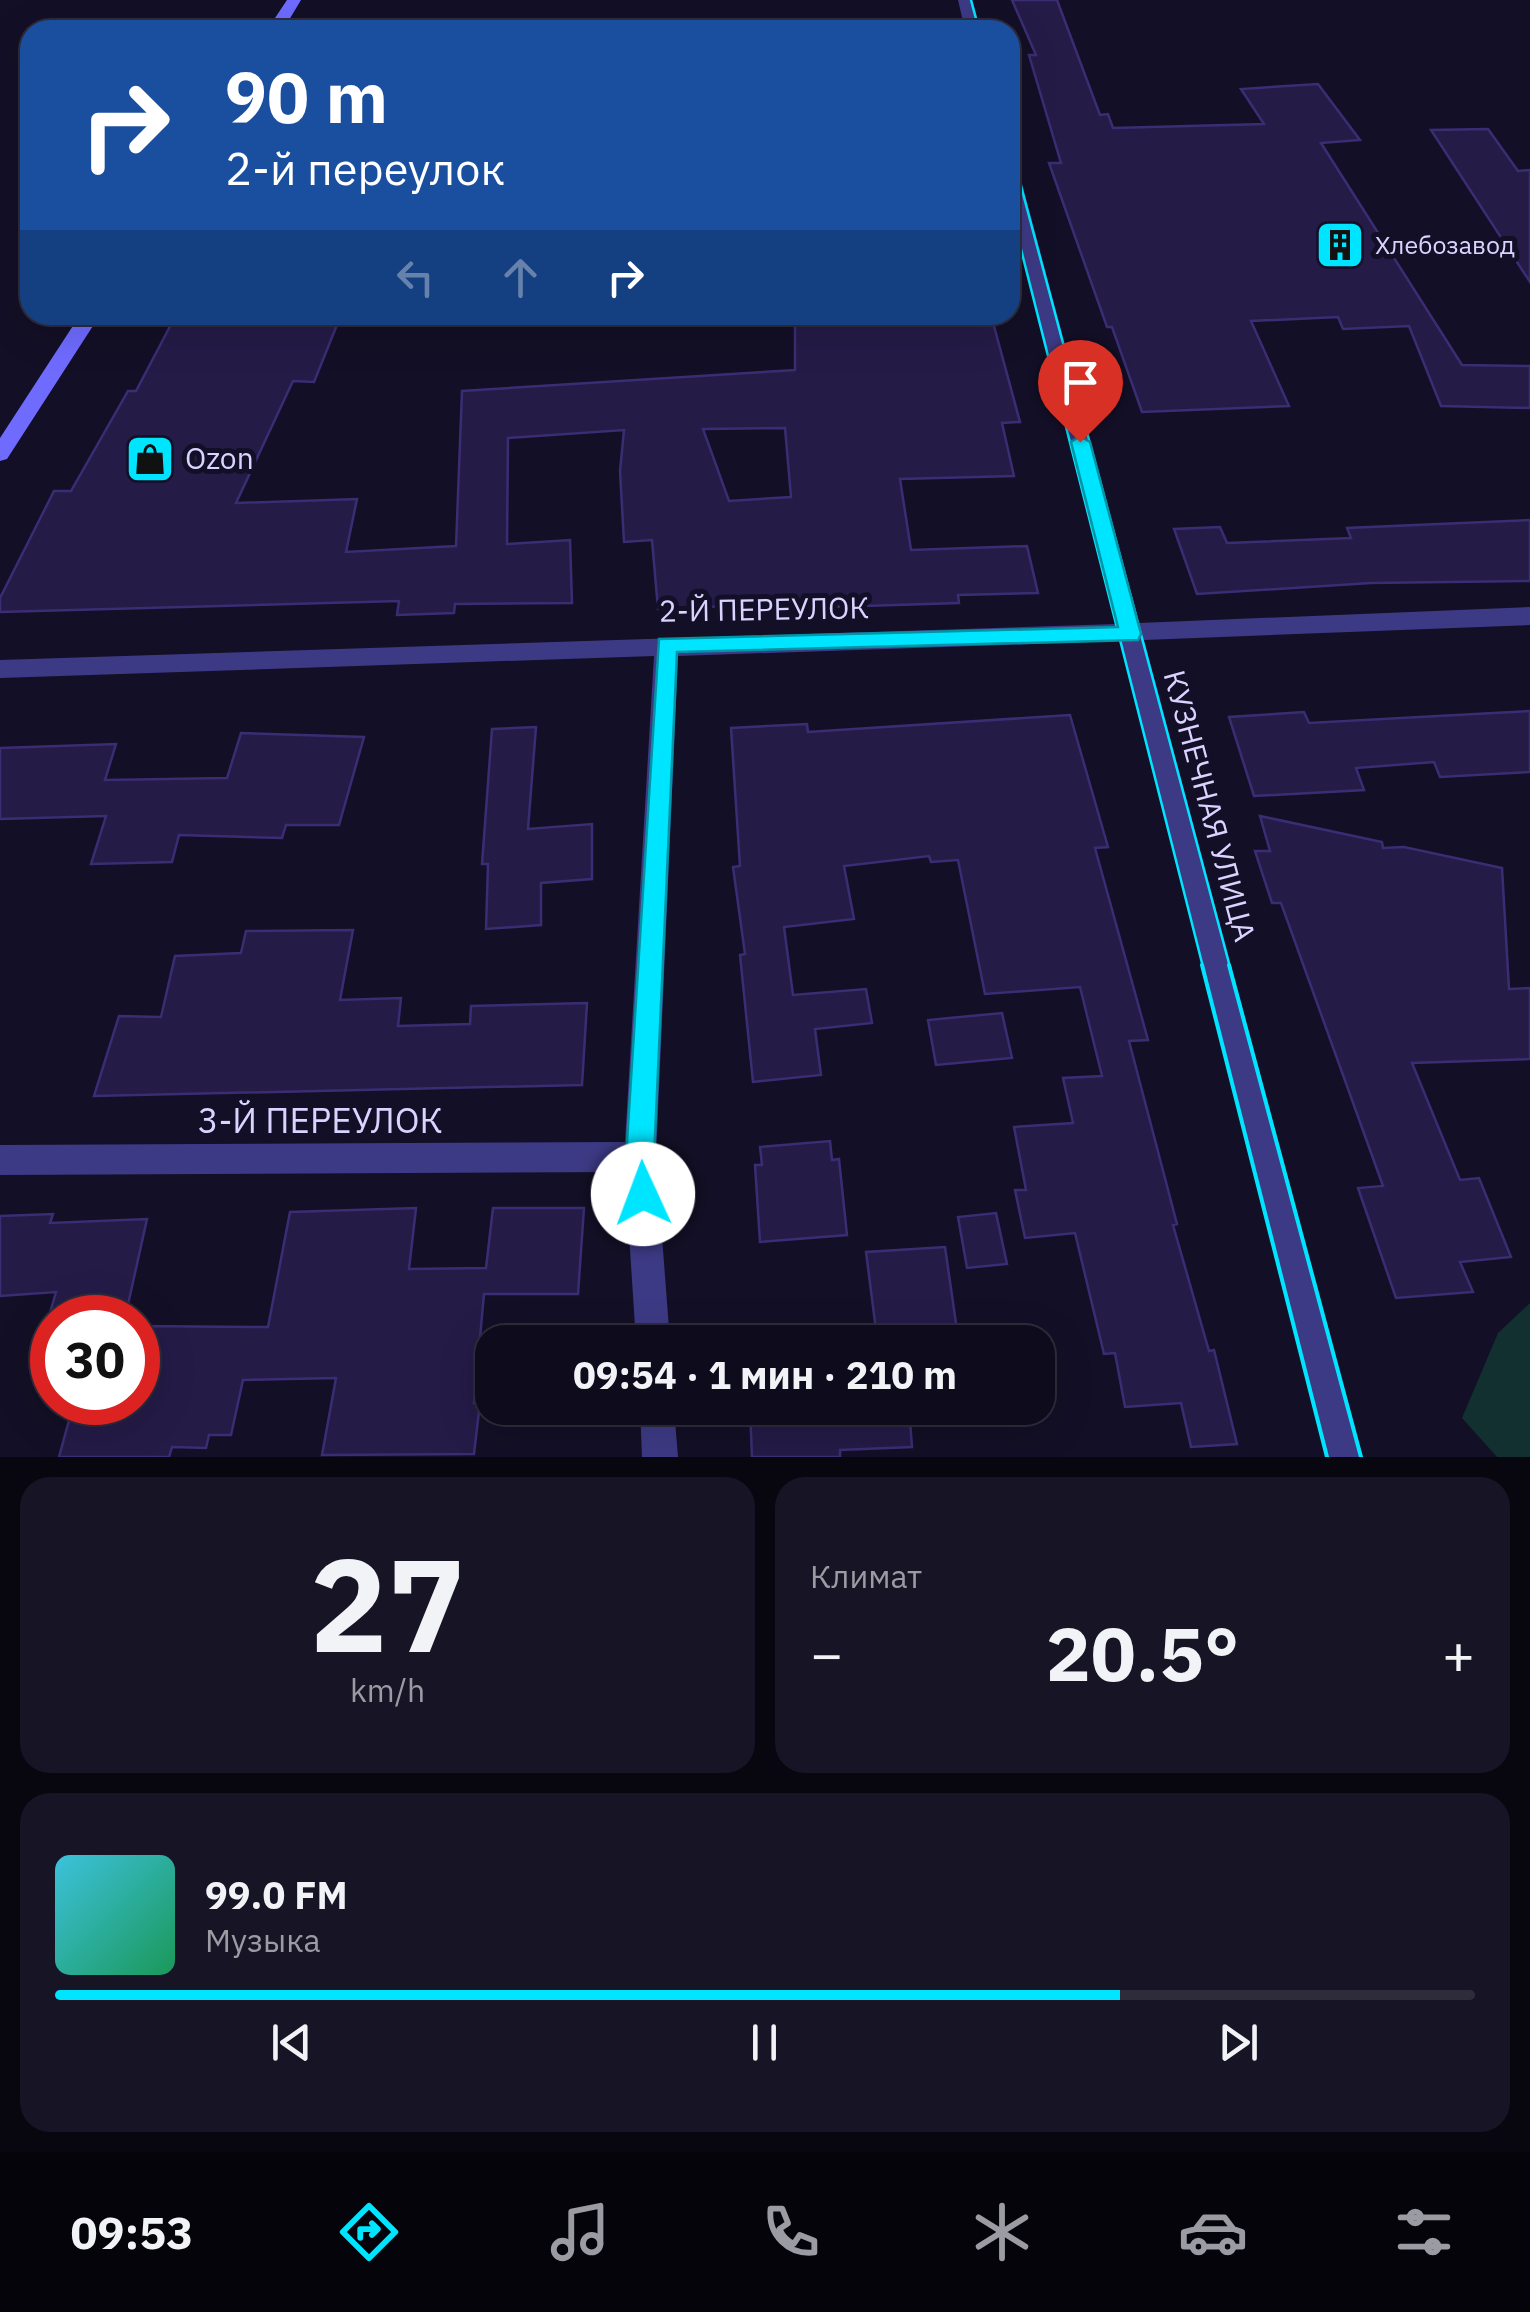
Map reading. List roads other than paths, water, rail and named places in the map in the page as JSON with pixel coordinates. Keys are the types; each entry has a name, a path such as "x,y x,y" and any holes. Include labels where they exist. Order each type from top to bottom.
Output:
{"main road":[{"path":"0,454 84,325"}],"street":[{"name":"КУЗНЕЧНАЯ УЛИЦА","path":"1020,210 1344,1457"},
{"name":"2-Й ПЕРЕУЛОК","path":"0,669 667,644 1130,634 1530,616"},
{"path":"651,1325 640,1158 667,644"},
{"name":"3-Й ПЕРЕУЛОК","path":"0,1160 640,1158"},
{"path":"658,1425 660,1457"}],"tram line":[{"path":"971,0 976,20"},
{"path":"1020,182 1230,967"},
{"path":"1020,245 1203,967"},
{"path":"1202,965 1327,1457"},
{"path":"1229,965 1361,1457"}],"place":[{"name":"Хлебозавод","path":"1340,245"},
{"name":"Ozon","path":"150,459"}]}
